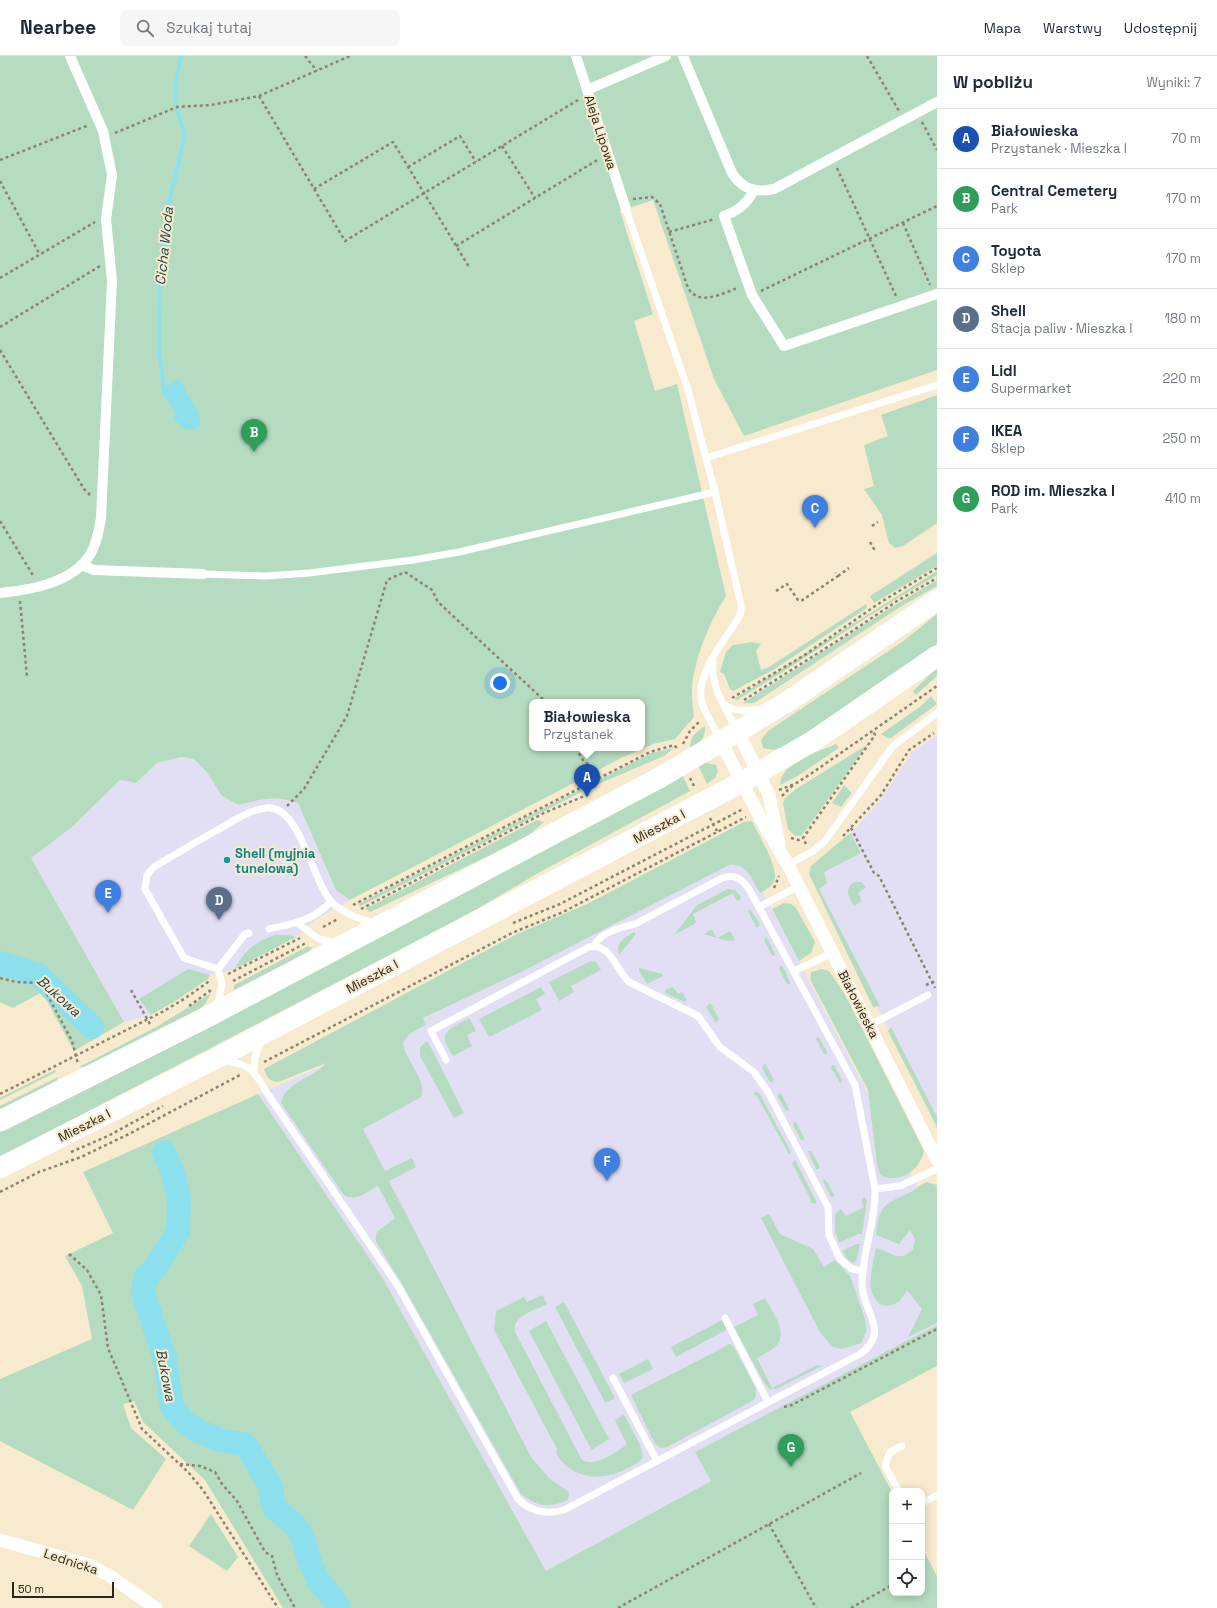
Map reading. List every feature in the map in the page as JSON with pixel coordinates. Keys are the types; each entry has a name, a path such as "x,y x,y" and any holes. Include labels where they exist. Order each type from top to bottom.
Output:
{"main road":[{"path":"0,1122 211,1015 628,795 730,737 787,702 937,600"},
{"name":"Mieszka I","path":"0,1168 269,1030 750,777 818,738 937,656"}],"street":[{"path":"0,593 19,592 40,587 56,581 81,565 90,555 97,538 101,518 112,281 106,219 112,175 105,137 70,56"},
{"name":"Aleja Lipowa","path":"576,56 625,206"},
{"path":"588,92 666,56"},
{"path":"683,56 732,173 740,184 754,190 763,191 774,189 937,102"},
{"path":"754,190 746,203 740,209 724,216 752,295 784,346 936,294"},
{"path":"81,565 87,568 103,571 203,574"},
{"path":"730,737 750,777"},
{"path":"730,737 750,777"},
{"name":"Białowieska","path":"750,777 762,821 779,848"},
{"name":"Białowieska","path":"750,777 772,803 783,869 799,886 937,1160"},
{"name":"Lednicka","path":"0,1540 89,1565 110,1576 156,1608"}],"lane":[{"path":"625,206 688,390 715,492 741,605 741,612 715,655 704,678 701,696 702,704 730,737"},
{"path":"706,458 937,385"},
{"path":"203,574 266,576 302,574 413,560 459,552 715,492"},
{"path":"715,655 712,668 716,689 731,708 748,710 768,708 787,702"},
{"path":"727,701 730,737"},
{"path":"783,869 813,851 825,841 893,746 915,728 937,713"},
{"path":"218,969 184,958 145,889 147,875 154,867 237,819 265,808 275,808 282,811 295,828 324,892 331,901 350,914 369,922 389,921"},
{"path":"211,1060 234,1062 253,1069 272,1100 398,1286 518,1499 535,1510 541,1512 555,1512 588,1497 860,1354 872,1343 875,1330 874,1320 863,1290 863,1271 875,1204 875,1190 855,1085 759,907 741,879 730,876 635,924 621,928 598,939 594,946"},
{"path":"759,907 799,886"},
{"path":"269,929 297,923 319,913 331,901"},
{"path":"297,923 320,940 329,943 347,943"},
{"path":"218,969 245,934 249,933"},
{"path":"446,1060 431,1031 589,947 594,946 607,952 621,975 629,982 698,1016 720,1047 754,1072 768,1092 828,1207 829,1234 840,1259 852,1269 863,1271"},
{"path":"794,971 833,953"},
{"path":"211,1015 217,1006 222,991 222,984 218,969"},
{"path":"870,1025 928,995"},
{"path":"253,1069 257,1050 269,1030"},
{"path":"875,1190 900,1186 937,1169"},
{"path":"725,1318 768,1402"},
{"path":"613,1378 656,1461"},
{"path":"897,1488 885,1466 890,1452 902,1446"},
{"path":"925,1501 937,1495"}],"path":[{"path":"305,56 317,71"},
{"path":"105,137 177,107 211,105 259,96 350,56"},
{"path":"867,56 904,120"},
{"path":"259,96 345,241 588,92"},
{"path":"917,113 937,150"},
{"path":"0,160 99,121"},
{"path":"408,167 460,136 476,162"},
{"path":"314,189 393,142 469,268"},
{"path":"502,146 535,198"},
{"path":"456,246 608,153"},
{"path":"833,158 900,306"},
{"path":"0,181 40,255"},
{"path":"625,206 646,196 657,200 688,288 696,297 712,297 748,284"},
{"path":"752,295 937,206"},
{"path":"669,232 724,216"},
{"path":"0,278 95,222 106,219"},
{"path":"903,223 936,294"},
{"path":"0,328 111,259"},
{"path":"0,350 84,489 95,498 102,499"},
{"path":"0,521 40,587"},
{"path":"872,526 878,522"},
{"path":"870,542 874,549 873,552"},
{"path":"282,811 304,789 346,716 387,580 405,572 413,560"},
{"path":"776,591 787,584 798,600 801,601 849,568"},
{"path":"727,701 803,656 881,602 937,568"},
{"path":"405,572 432,590 438,602 543,699"},
{"path":"835,573 838,576"},
{"path":"741,702 845,636 896,601 937,578"},
{"path":"19,592 27,677"},
{"path":"778,799 795,784 937,686"},
{"path":"343,910 650,752 674,745 681,750 685,738 698,724"},
{"path":"813,851 807,846 804,838 875,735 873,731"},
{"path":"840,838 881,795 909,750 934,733"},
{"path":"578,751 584,762 589,764 585,785 589,794"},
{"path":"778,790 795,784"},
{"path":"323,927 544,813 596,791"},
{"path":"508,925 560,904 746,807"},
{"path":"0,1192 39,1172 81,1157 124,1137 512,933 563,912 750,815"},
{"path":"714,824 717,831"},
{"path":"851,828 874,873 879,876 937,991"},
{"path":"754,899 773,889 783,869"},
{"path":"234,973 300,939"},
{"path":"233,981 306,943"},
{"path":"0,978 16,982 41,983 72,1041 78,1064"},
{"path":"0,1094 148,1020 184,999 214,978"},
{"path":"924,986 937,980"},
{"path":"131,990 152,1027"},
{"path":"65,1155 108,1136 164,1106"},
{"path":"70,1254 88,1270 101,1295 108,1348 142,1429 179,1464 203,1490 278,1608"},
{"path":"792,1405 937,1329"},
{"path":"179,1464 200,1466 215,1472 222,1484 237,1501 265,1552 272,1556 277,1575 295,1608"},
{"path":"618,1608 861,1473"},
{"path":"769,1524 816,1608"},
{"path":"851,1608 889,1587"}],"shaded area":[{"path":"937,735 937,1122 817,889 832,855 881,799 912,752"},
{"path":"181,757 194,759 206,771 222,796 239,805 259,800 281,798 298,803 336,890 350,900 316,919 296,937 235,969 210,975 208,979 180,998 151,1015 124,1022 31,858 72,827 120,780 136,783 157,763"},
{"path":"741,851 937,1225 937,1325 696,1452 711,1481 546,1571 382,1277 258,1094 383,1040"}],"green space":[{"path":"0,56 937,56 937,370 744,436 714,379 653,200 620,211 653,314 634,321 655,391 677,384 726,596 708,630 695,668 692,692 694,717 675,739 645,748 645,699 529,699 529,751 637,751 350,900 336,890 298,803 282,799 268,799 239,805 222,796 206,771 194,759 181,757 157,763 136,783 120,780 72,827 31,858 124,1022 74,1051 42,992 13,1008 0,1002"},
{"path":"937,395 937,523 903,546 895,548 889,543 882,515 864,489 874,486 864,445 888,436 881,415"},
{"path":"937,553 937,566 874,603 870,596"},
{"path":"937,571 937,575 762,685 737,700 734,699"},
{"path":"937,580 937,586 900,607 754,703 743,703 890,608"},
{"path":"866,604 867,608 773,670 733,691 730,689 724,674 720,672 726,652 733,645 752,642 761,644 756,651 761,670 769,667"},
{"path":"937,614 937,644 823,723 785,746 774,750 763,748 761,740 768,731 902,642"},
{"path":"937,668 937,676 916,695 913,691"},
{"path":"931,696 937,704 891,738 887,738 881,734 921,706"},
{"path":"705,726 703,737 690,749 692,738"},
{"path":"836,744 839,748 796,777 780,785 782,777 787,770 802,758"},
{"path":"867,745 801,836 795,836 788,829 783,803 785,798 796,789"},
{"path":"674,748 664,756 589,788 361,906 358,904 651,753"},
{"path":"706,763 716,765 718,771 715,778 707,784 698,765"},
{"path":"682,774 690,791 415,942 0,1157 0,1131"},
{"path":"844,785 852,793 841,807 832,803"},
{"path":"537,820 544,822 524,839 370,912 365,909"},
{"path":"752,821 768,851 774,868 774,881 770,887 760,893 745,869 735,865 729,865 525,970 423,1018 426,1025 409,1034 403,1043 419,1077 422,1091 421,1097 363,1129 385,1171 412,1158 416,1167 389,1181 531,1457 550,1479 569,1492 568,1500 561,1503 549,1505 538,1504 532,1502 521,1494 401,1282 376,1242 376,1234 378,1231 395,1218 378,1186 361,1196 352,1198 343,1194 281,1103 288,1090 314,1073 326,1063 278,1082 272,1081 266,1075 264,1069 517,934 587,904 744,822"},
{"path":"850,833 861,853 824,872 827,883 819,889 880,1006 873,1007 809,874 811,866"},
{"path":"855,882 861,882 866,887 858,893 862,901 854,906 850,899 848,889"},
{"path":"728,889 735,890 741,897 740,900 737,901 733,893 693,914 696,923 674,935 697,905"},
{"path":"784,903 791,904 796,908 815,942 811,953 799,961 772,909"},
{"path":"750,909 760,924 759,927 756,927 748,911"},
{"path":"712,930 717,938 703,934"},
{"path":"730,931 735,940 728,941 717,938"},
{"path":"634,932 636,934 619,955 618,947 624,938"},
{"path":"276,935 296,937 235,969 242,957 251,948 262,940"},
{"path":"765,938 768,939 775,954 774,956 772,956 764,940"},
{"path":"308,946 312,948 310,951 234,990 234,985"},
{"path":"591,961 596,962 601,970 571,986 574,992 559,1001 549,982"},
{"path":"780,966 783,967 790,984 787,984 779,969"},
{"path":"639,968 662,974 663,976 647,984 639,971"},
{"path":"188,969 210,975 208,979 180,998 151,1015 139,999"},
{"path":"822,969 829,971 844,993 924,1151 917,1166 904,1176 887,1178 880,1173 877,1165 868,1090 810,979 811,972"},
{"path":"541,987 545,994 536,999 542,1010 489,1037 479,1019"},
{"path":"673,987 678,994 682,992 687,1000 685,1002 665,993 666,989"},
{"path":"211,993 206,1003 199,1010 87,1067 79,1067 158,1026"},
{"path":"711,1004 719,1019 717,1022 715,1022 706,1007"},
{"path":"469,1018 476,1031 467,1035 472,1046 453,1056 445,1042 445,1034 451,1028"},
{"path":"891,1027 937,1117 937,1127 888,1031"},
{"path":"818,1036 827,1054 824,1054 816,1039"},
{"path":"425,1042 428,1042 464,1113 454,1118 420,1056 420,1048"},
{"path":"764,1064 774,1080 773,1082 770,1082 762,1068"},
{"path":"832,1065 834,1065 842,1080 841,1084 831,1068"},
{"path":"55,1070 56,1072 0,1100 0,1098"},
{"path":"58,1077 57,1081 0,1111 0,1106"},
{"path":"756,1091 759,1093 791,1152 789,1154 757,1096 753,1094"},
{"path":"781,1093 789,1109 788,1111 786,1111 777,1096"},
{"path":"258,1094 382,1277 546,1571 711,1481 695,1452 937,1325 937,1366 850,1412 890,1488 889,1596 925,1596 925,1554 937,1576 937,1608 283,1608 205,1480 143,1422 134,1401 123,1404 131,1428 166,1459 133,1510 0,1441 0,1379 92,1339 82,1286 65,1256 113,1233 83,1172"},
{"path":"794,1122 796,1122 804,1140 801,1140 793,1125"},
{"path":"808,1151 811,1151 820,1167 818,1169 816,1169"},
{"path":"795,1160 816,1201 815,1204 810,1202 811,1200 792,1163"},
{"path":"825,1179 834,1197 831,1197 823,1182"},
{"path":"927,1182 937,1185 937,1323 908,1337 922,1309 907,1290 897,1303 886,1306 881,1305 872,1293 871,1278 876,1248 895,1256 903,1256 913,1249 915,1239 910,1230 899,1244 876,1235 877,1225 879,1217 885,1206"},
{"path":"864,1197 867,1200 862,1234 858,1234 839,1243 835,1232 835,1214 841,1209 846,1216 864,1207 861,1200"},
{"path":"769,1214 780,1234 813,1249 824,1267 835,1260 850,1276 865,1319 866,1332 861,1343 842,1349 833,1347 821,1334 761,1218"},
{"path":"856,1244 860,1244 856,1261 853,1263 848,1260 842,1251"},
{"path":"542,1295 547,1304 525,1314 520,1318 515,1326 515,1332 582,1460 587,1462 599,1461 627,1445 615,1420 623,1415 625,1416 640,1445 643,1456 638,1462 626,1469 606,1476 587,1476 569,1468 562,1462 556,1453 557,1449 494,1330 496,1311 524,1297 527,1302"},
{"path":"765,1298 775,1315 781,1335 780,1341 776,1346 757,1358 772,1388 817,1365 822,1366 776,1389 769,1389 765,1384 734,1327 758,1315 753,1304"},
{"path":"564,1302 614,1396 614,1399 605,1402 555,1307"},
{"path":"722,1320 726,1330 676,1357 671,1347"},
{"path":"546,1321 609,1439 593,1449 591,1449 529,1331"},
{"path":"730,1344 734,1347 756,1389 754,1400 667,1447 661,1448 655,1444 631,1395"},
{"path":"648,1359 653,1369 624,1383 619,1374"},
{"path":"211,1514 238,1557 227,1571 189,1546"}],"water":[{"path":"176,380 180,380 198,413 201,425 197,428 189,430 177,422 174,418 175,413 161,391 161,384 167,386"}],"waterway":[{"name":"Cicha Woda","path":"176,103 176,82 181,56"},
{"name":"Cicha Woda","path":"164,385 159,355 160,281 167,211 185,135 177,110"},
{"name":"Bukowa","path":"0,963 38,975 92,1027"},
{"name":"Bukowa","path":"164,1152 174,1175 179,1200 178,1231 155,1268 145,1278 143,1293 165,1359 172,1407 184,1421 199,1431 219,1440 244,1444 249,1450 272,1489 272,1502 275,1509 294,1524 301,1534 309,1559 319,1582 333,1598 339,1608"}],"place":[{"name":"Central Cemetery","path":"254,452"},
{"name":"Toyota","path":"815,528"},
{"name":"Białowieska","path":"587,797"},
{"name":"Shell (myjnia tunelowa)","path":"227,860"},
{"name":"Lidl","path":"108,913"},
{"name":"Shell","path":"219,920"},
{"name":"IKEA","path":"607,1181"},
{"name":"ROD im. Mieszka I","path":"791,1467"}]}
